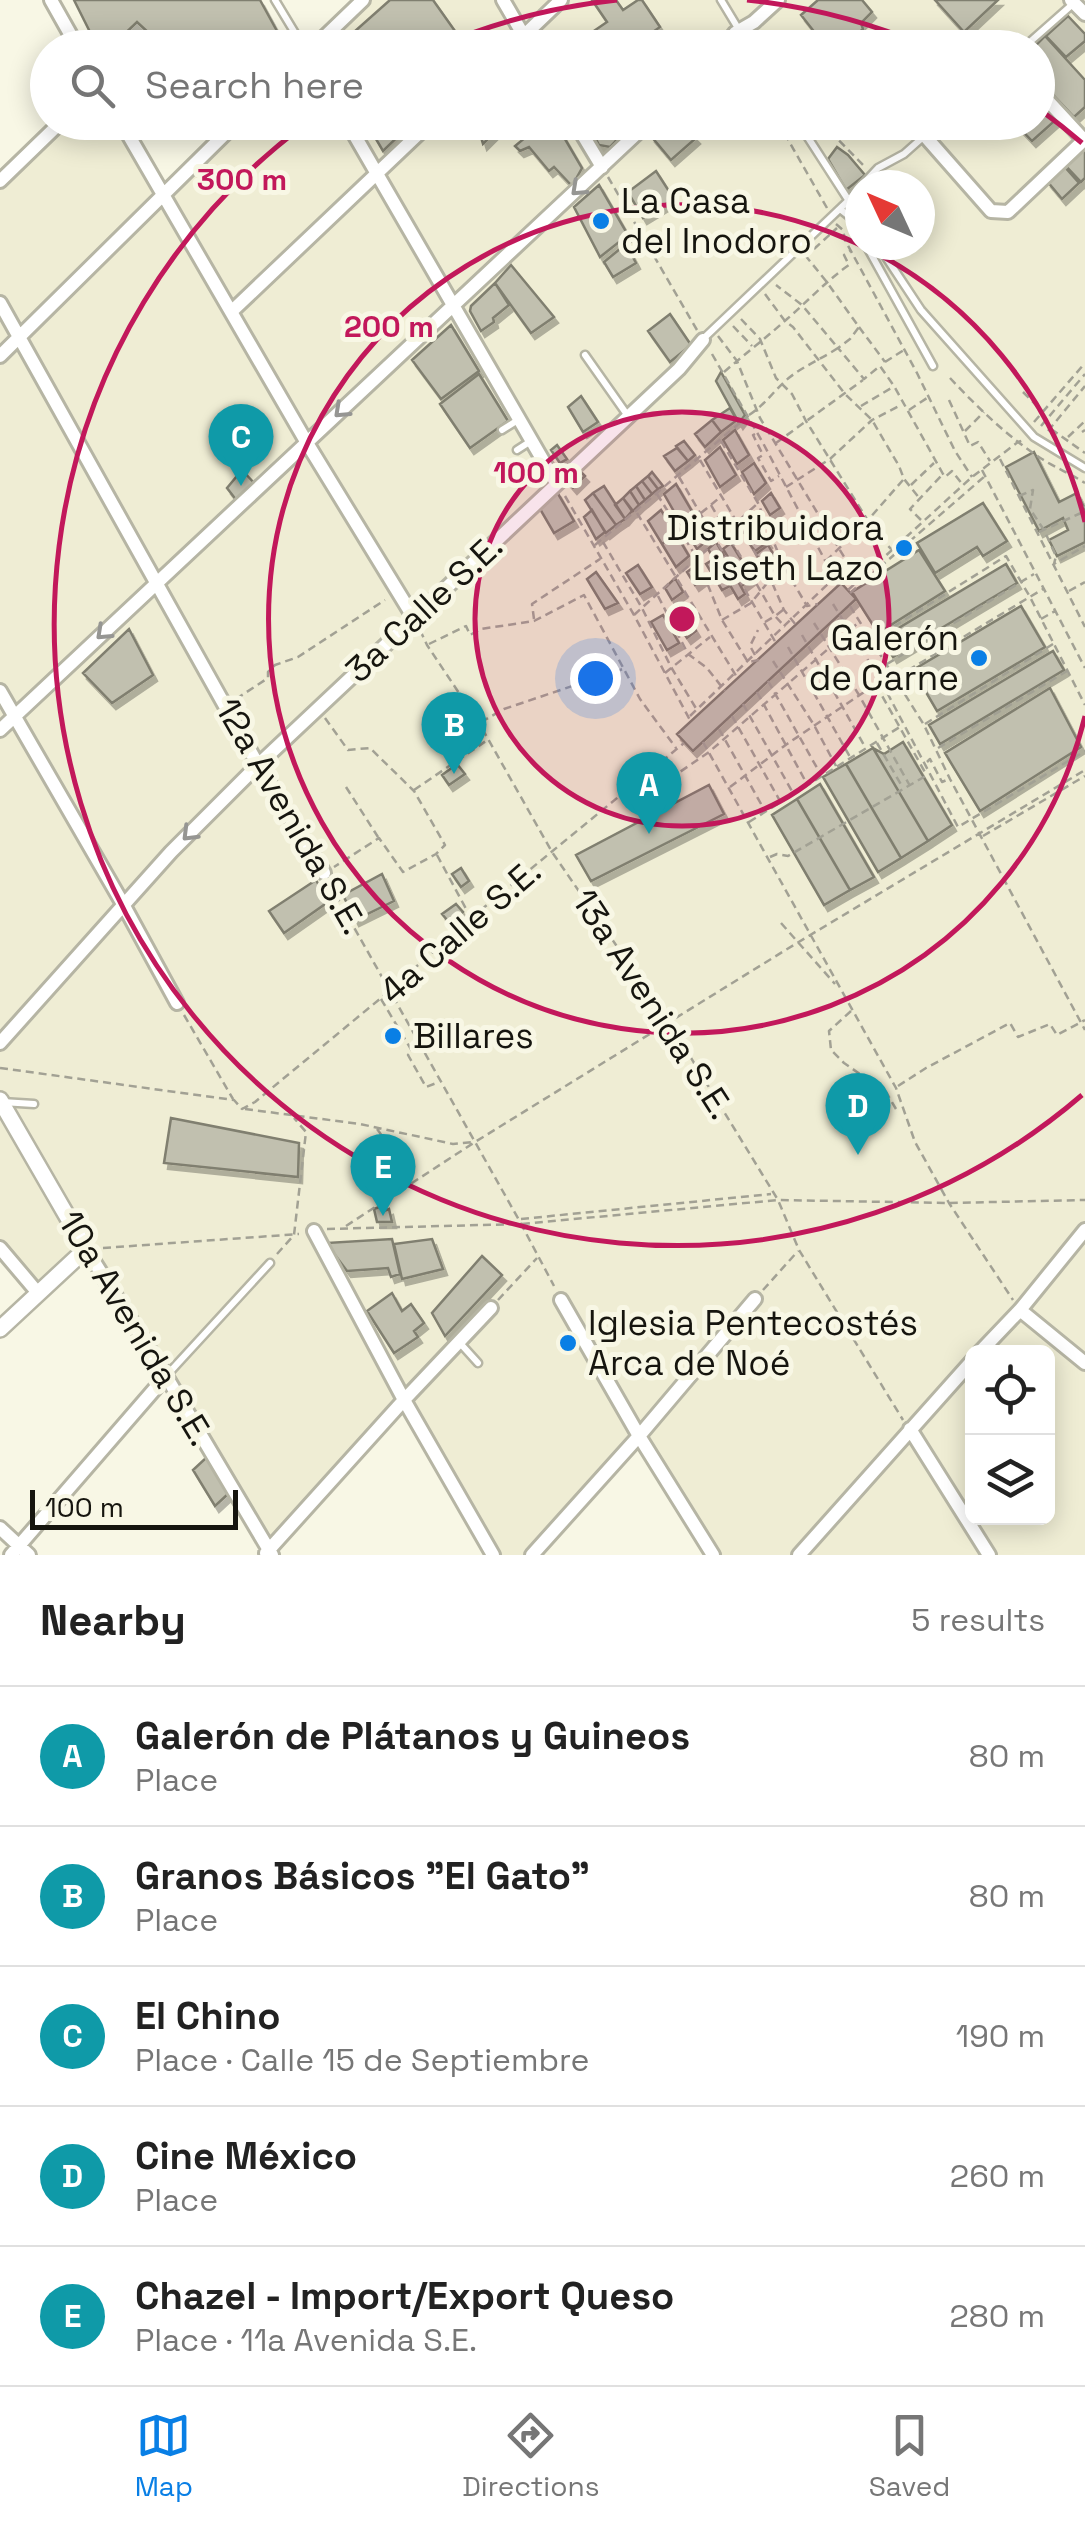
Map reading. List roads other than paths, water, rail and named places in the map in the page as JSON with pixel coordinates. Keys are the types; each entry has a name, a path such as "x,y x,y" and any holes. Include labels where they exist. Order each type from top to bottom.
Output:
{"street":[{"path":"50,0 68,30"},
{"path":"332,30 363,0"},
{"path":"503,0 521,30"},
{"path":"536,30 561,0"},
{"path":"745,30 778,0"},
{"path":"1074,1 1085,14"},
{"path":"929,140 991,211 1008,212 1085,140 1055,108"},
{"path":"0,181 42,140"},
{"path":"131,140 306,443 414,618"},
{"path":"0,356 222,140"},
{"path":"358,140 418,238 506,398 539,444 556,482"},
{"path":"232,312 412,140"},
{"path":"586,140 602,167"},
{"path":"0,730 630,140"},
{"name":"12a Avenida S.E.","path":"0,303 258,765 324,873"},
{"name":"3a Calle S.E.","path":"0,1043 123,904 258,765 629,417 703,340"},
{"path":"0,690 177,1003"},
{"name":"10a Avenida S.E.","path":"0,1101 269,1553"},
{"path":"987,1345 1085,1230"},
{"path":"314,1231 493,1555"},
{"path":"0,1248 38,1293"},
{"path":"0,1329 86,1249"},
{"path":"532,1555 640,1436 756,1298"},
{"path":"561,1300 713,1555"},
{"path":"269,1553 491,1308"},
{"path":"1020,1310 1082,1358"},
{"path":"799,1555 965,1369"},
{"path":"0,1528 20,1552 166,1376"},
{"path":"910,1430 989,1555"}],"lane":[{"path":"275,0 293,30"},
{"path":"721,0 731,30"},
{"path":"1043,30 1074,1"},
{"path":"809,140 845,196"},
{"name":"3a Calle S.E.","path":"877,170 920,140"},
{"name":"3a Calle S.E.","path":"703,340 845,204"},
{"path":"840,209 845,213"},
{"path":"874,260 933,366"},
{"path":"888,260 921,310 1037,439 1085,468"},
{"path":"586,355 629,417"},
{"path":"502,430 519,419"},
{"path":"517,450 539,444"},
{"path":"0,1101 34,1104"},
{"path":"166,1376 270,1262"},
{"path":"458,1342 478,1363"}],"place":[{"name":"La Casa del Inodoro","path":"601,221"},
{"name":"El Chino","path":"241,486"},
{"name":"Distribuidora Liseth Lazo","path":"904,548"},
{"name":"Galerón de Carne","path":"979,658"},
{"name":"Granos Básicos \"El Gato\"","path":"454,774"},
{"name":"Galerón de Plátanos y Guineos","path":"649,834"},
{"name":"Billares","path":"393,1036"},
{"name":"Cine México","path":"858,1155"},
{"name":"Chazel - Import/Export Queso","path":"383,1216"},
{"name":"Iglesia Pentecostés Arca de Noé","path":"568,1343"}]}
